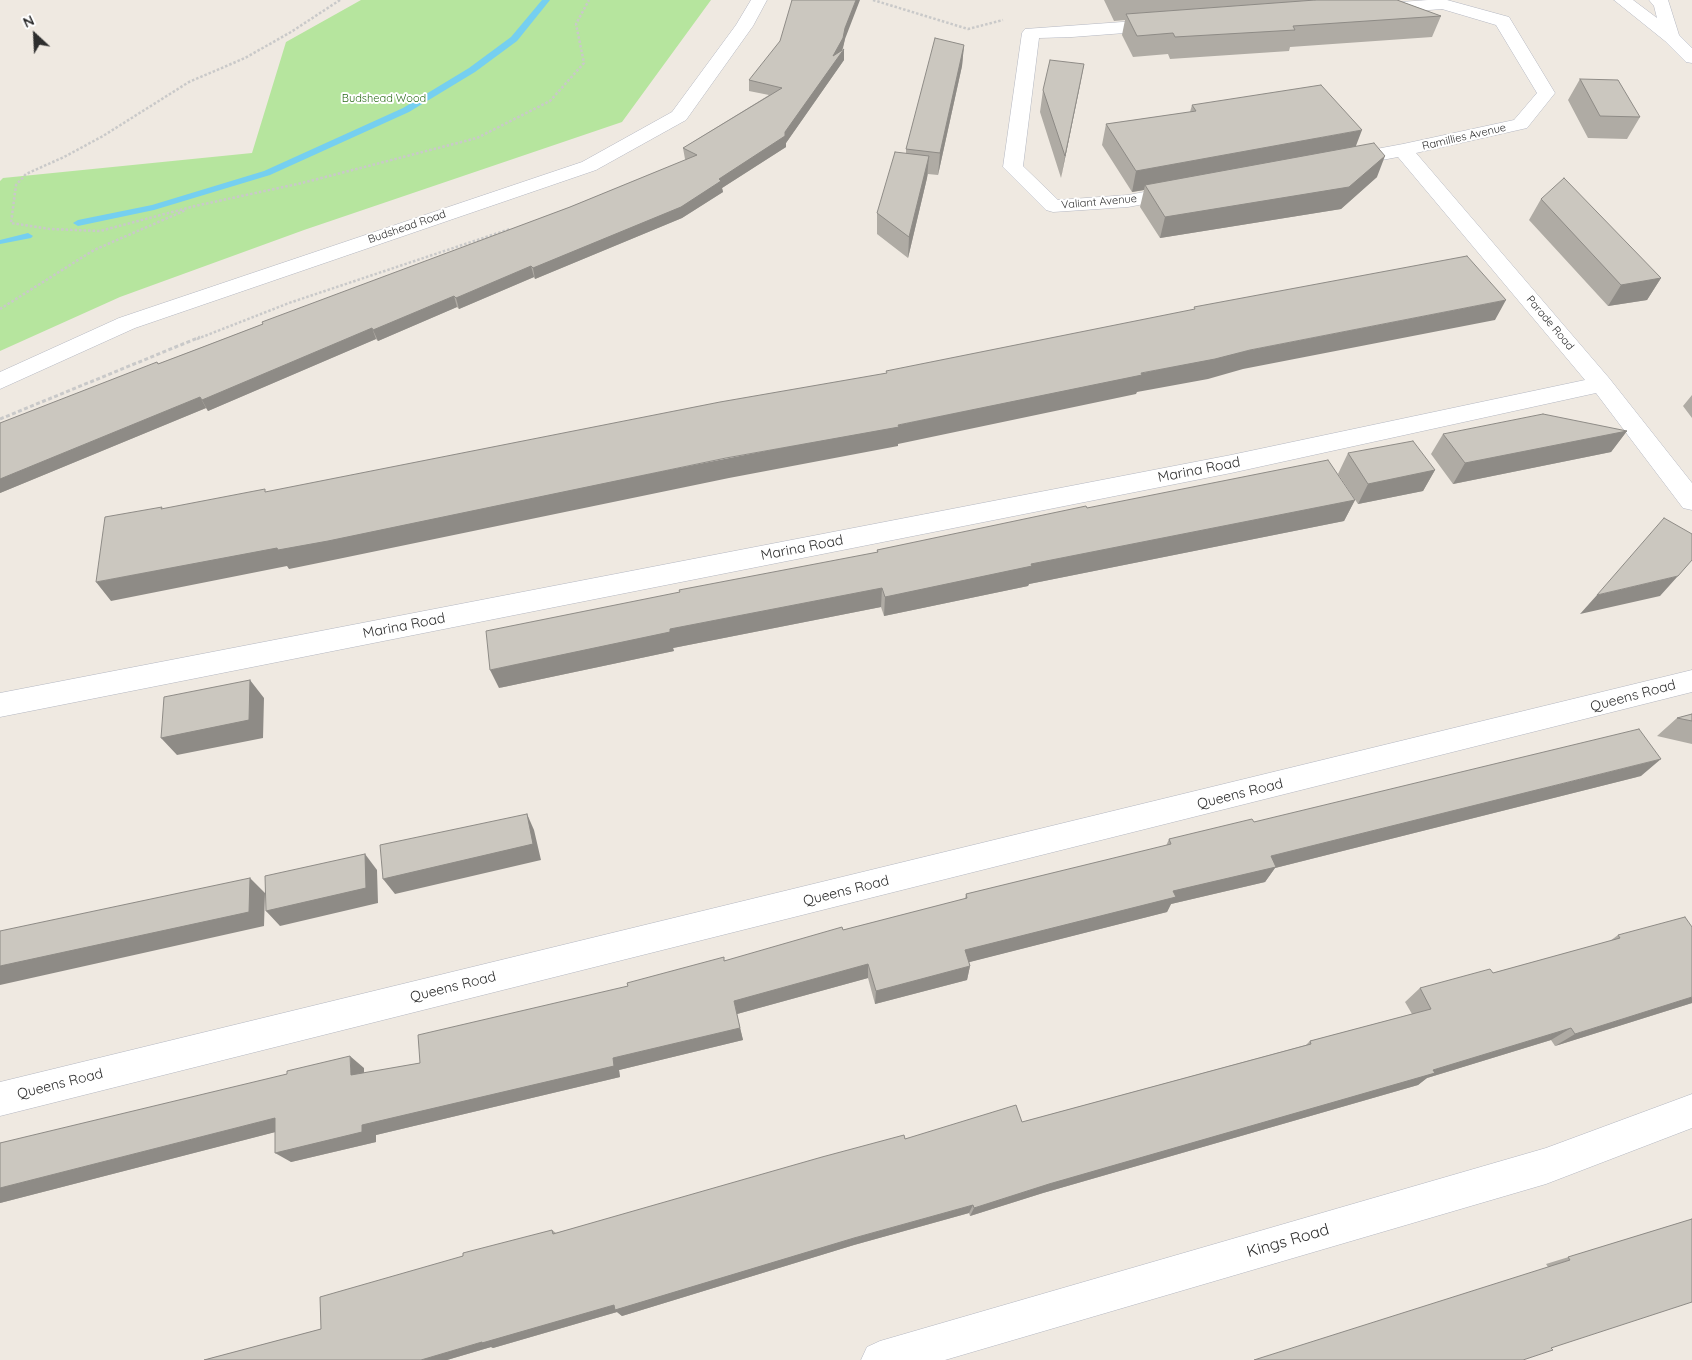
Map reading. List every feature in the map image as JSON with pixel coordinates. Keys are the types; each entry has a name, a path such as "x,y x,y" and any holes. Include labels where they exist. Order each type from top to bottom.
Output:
{"street":[{"name":"Budshead Road","path":"0,381 127,323 589,166 680,116 744,26 759,0"},
{"path":"1622,0 1671,38 1692,58"},
{"path":"1658,0 1662,4 1671,38"},
{"name":"Ramillies Avenue","path":"1072,32 1443,4 1503,21 1546,93 1520,124 1403,150"},
{"name":"Valiant Avenue","path":"1072,32 1031,33 1013,167 1053,206 1128,201 1403,150"},
{"name":"Parade Road","path":"1403,150 1602,384 1692,501"},
{"name":"Marina Road","path":"0,705 1230,464 1602,384"},
{"name":"Queens Road","path":"0,1099 1494,732 1692,681"},
{"name":"Kings Road","path":"880,1360 1546,1166 1692,1111"}],"path":[{"path":"340,0 291,32 245,58 189,82 103,136 64,157 26,174 16,184 11,223 50,229 100,231 195,206 302,183 477,138 550,101 584,63 576,24 589,0"},
{"path":"873,0 968,29"},
{"path":"0,309 94,250 195,206"},
{"path":"0,420 152,356 290,303 517,227"}],"green space":[{"name":"Budshead Wood","path":"361,0 711,0 622,122 304,230 120,297 0,351 0,181 3,178 252,153 286,42"}],"building":[{"path":"792,0 856,0 843,38 833,56 844,49 785,132 785,136 719,179 721,181 681,207 533,268 531,266 456,298 454,296 373,330 372,328 202,400 200,397 0,479 0,423 157,362 158,364 263,324 262,322 570,207 697,155 683,148 782,88 749,80 780,41"},
{"path":"1315,0 1397,0 1441,16 1293,26 1295,30 1175,37 1173,33 1137,36 1126,14"},
{"path":"935,38 964,45 940,153 906,149"},
{"path":"1050,60 1084,64 1065,156 1043,90"},
{"path":"1580,79 1618,80 1640,117 1600,116"},
{"path":"1321,85 1362,130 1136,171 1106,124 1196,111 1192,105"},
{"path":"1374,143 1385,156 1349,187 1165,217 1145,185"},
{"path":"895,152 929,156 909,237 877,213"},
{"path":"1564,178 1661,278 1621,285 1541,199"},
{"path":"1467,256 1506,300 1250,350 1215,359 1141,373 1142,375 898,425 899,427 726,458 328,541 278,550 277,548 96,582 105,517 162,507 161,509 265,489 265,492 720,402 887,373 886,371 1195,309 1194,307"},
{"path":"1543,414 1627,431 1465,463 1443,434"},
{"path":"1413,441 1435,470 1368,484 1348,453"},
{"path":"1328,460 1355,500 1031,564 1032,566 885,597 882,588 670,629 670,632 490,670 486,631 680,592 679,590 878,552 877,550 1086,506 1087,508"},
{"path":"1664,518 1692,534 1692,560 1678,576 1597,595"},
{"path":"250,680 249,720 161,738 164,697"},
{"path":"1692,714 1692,721 1677,718"},
{"path":"1639,729 1661,759 1271,856 1276,867 1173,891 1176,897 965,950 970,966 876,991 868,964 734,1001 740,1028 613,1058 614,1066 362,1125 362,1132 275,1153 275,1118 0,1188 0,1143 287,1074 287,1071 350,1056 351,1075 420,1063 418,1035 628,986 627,983 724,957 724,961 842,927 843,930 967,898 966,894 1171,844 1169,839 1252,819 1254,822"},
{"path":"527,814 533,844 383,879 380,845"},
{"path":"365,854 366,888 266,911 265,876"},
{"path":"250,878 249,912 0,966 0,931"},
{"path":"1685,917 1692,927 1692,997 1575,1034 1571,1028 1433,1070 1435,1073 1049,1184 974,1208 973,1205 854,1238 615,1310 614,1305 421,1360 204,1360 321,1329 320,1297 463,1256 463,1253 552,1230 553,1234 822,1157 904,1135 905,1139 1016,1105 1022,1122 1311,1044 1310,1041 1431,1009 1420,988 1490,969 1493,973 1620,938 1618,935"},
{"path":"1692,1219 1692,1302 1551,1348 1553,1350 1523,1360 1254,1360 1570,1260 1568,1257"}],"waterway":[{"path":"78,223 154,207 267,173 406,110 472,70 514,39 546,0"},
{"path":"3,242 28,236"}]}
